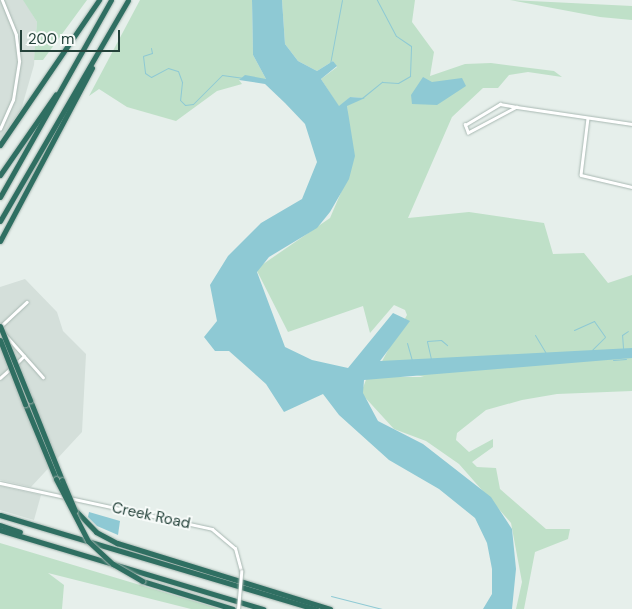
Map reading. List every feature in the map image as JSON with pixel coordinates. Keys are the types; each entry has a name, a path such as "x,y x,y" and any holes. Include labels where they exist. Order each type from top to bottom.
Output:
{"highway":[{"path":"0,145 99,0"},
{"path":"0,197 111,0"},
{"path":"0,221 128,0"},
{"path":"0,241 65,126 106,38"},
{"path":"0,175 64,84"},
{"path":"0,327 56,479 88,540 113,564 142,581 233,609"},
{"path":"0,340 75,510 96,532 117,543 330,609"},
{"path":"0,516 316,609"},
{"path":"0,525 85,554"},
{"path":"0,530 263,609"}],"street":[{"path":"0,129 13,100 19,61 16,35 2,0"},
{"path":"517,107 472,134 464,127 500,104 632,124"},
{"path":"588,118 581,175 632,187"},
{"path":"28,302 0,327 43,377"},
{"path":"0,378 24,356"},
{"name":"Creek Road","path":"0,483 212,530 235,548 241,571 238,609"}],"shaded area":[{"path":"0,0 24,0 37,22 34,65 21,110 0,139"},
{"path":"25,279 57,312 63,331 86,354 82,432 31,487 0,480 0,287"},
{"path":"0,486 41,495 34,520 0,510"}],"green space":[{"path":"23,0 87,0 43,60 34,60 37,22"},
{"path":"140,0 252,0 253,55 266,79 239,80 242,84 217,91 176,121 127,107 99,89 89,96"},
{"path":"282,0 415,0 412,22 434,52 430,76 465,64 491,63 554,71 562,77 528,72 509,75 498,88 483,88 452,117 408,218 469,212 544,223 553,254 584,253 608,283 632,275 632,391 557,394 522,400 486,410 457,433 456,440 469,452 493,439 493,447 472,462 477,467 496,468 500,489 546,529 570,529 568,539 535,552 524,609 516,609 522,582 511,523 459,464 426,441 394,429 361,393 367,377 424,377 380,365 407,315 405,310 394,305 370,333 363,306 288,332 256,269 330,218 351,169 347,105 363,98 350,97 339,107 321,79 337,67 333,61 317,71 298,61 285,44"},
{"path":"510,0 632,6 632,20 600,17"},
{"path":"0,543 220,609 191,609 48,573 64,585 62,609 0,609"}],"water":[{"path":"252,0 282,0 285,44 298,61 317,71 333,61 337,66 321,79 339,106 350,97 365,98 347,106 355,156 349,179 330,212 317,228 269,257 257,272 285,347 312,360 348,368 393,313 410,321 380,361 632,348 632,358 364,380 363,393 378,421 423,444 491,497 512,529 516,569 512,609 483,609 492,594 492,569 487,543 475,518 439,489 389,460 339,415 323,394 284,412 266,384 229,351 215,351 204,337 217,321 210,285 228,256 261,223 302,199 317,162 305,124 265,84 239,80 245,75 266,79 253,55"},
{"path":"423,77 432,82 462,78 466,86 437,105 412,104 411,95"},
{"path":"89,512 120,521 118,535 97,526 88,517"}],"waterway":[{"path":"330,64 342,0"},
{"path":"362,98 382,82 398,83 410,76 411,46 396,36 377,0"},
{"path":"151,48 152,53 143,56 145,73 151,77 168,68 178,71 182,82 180,100 185,105 193,104 222,75 244,78"},
{"path":"574,330 594,321 605,337 592,350"},
{"path":"623,348 622,335 628,331"},
{"path":"535,335 546,353"},
{"path":"431,359 427,341 441,340 447,345"},
{"path":"407,343 412,360"},
{"path":"613,360 626,359"},
{"path":"331,596 382,609"}]}
